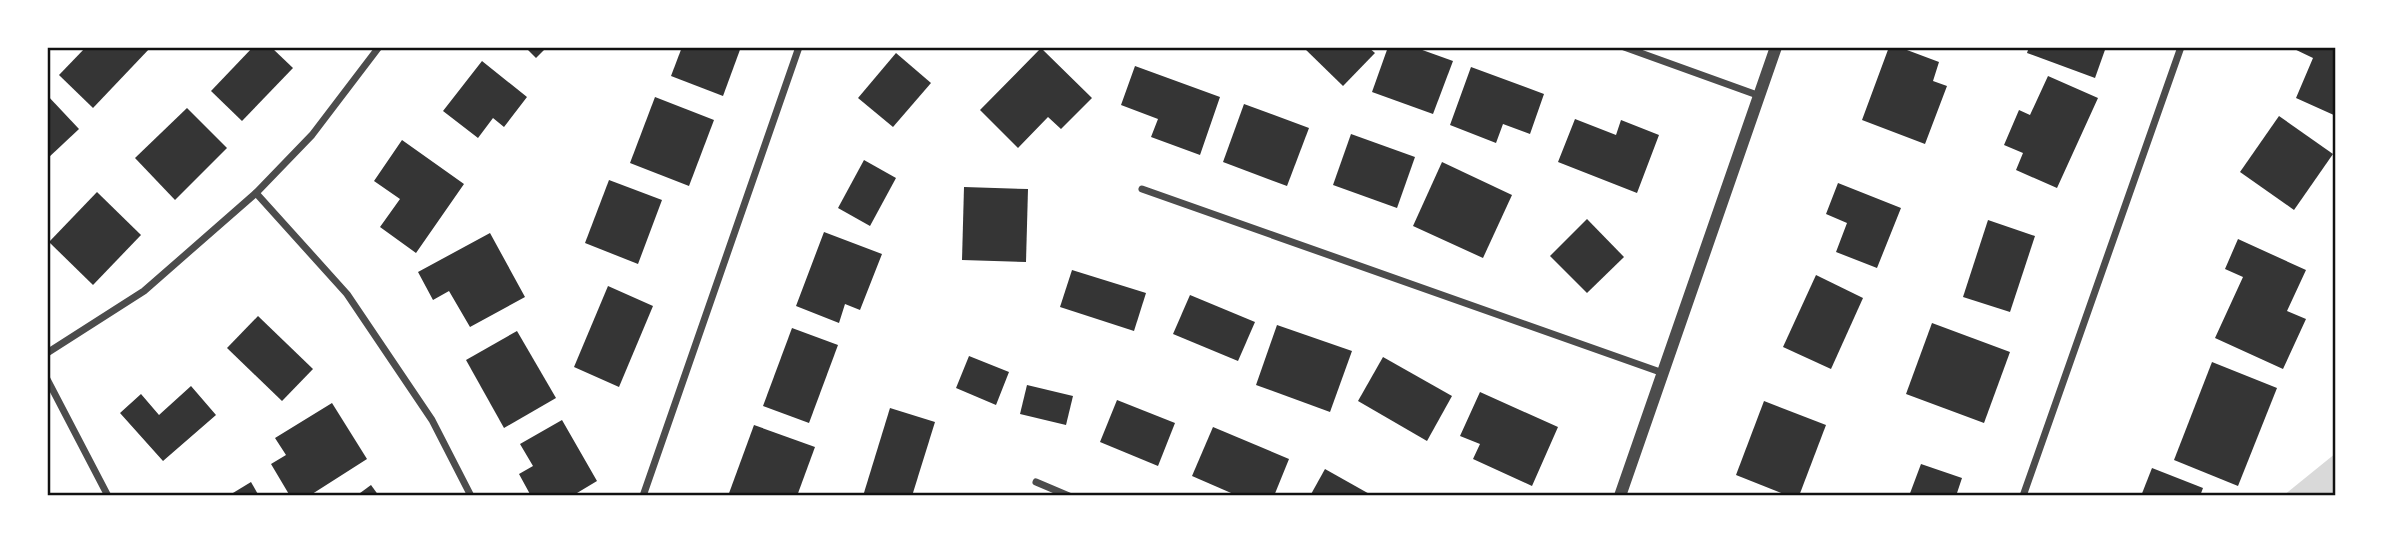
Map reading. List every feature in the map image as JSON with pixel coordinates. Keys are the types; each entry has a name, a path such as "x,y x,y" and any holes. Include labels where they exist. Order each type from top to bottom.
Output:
{"street":[{"path":"47,353 144,291 256,193 312,135 379,47"},
{"path":"643,496 799,47"},
{"path":"1624,47 1760,96"},
{"path":"1620,496 1776,47"},
{"path":"2023,496 2181,47"},
{"path":"1142,189 1663,373"},
{"path":"256,193 347,295 432,420 471,496"},
{"path":"47,379 108,496"},
{"path":"1036,482 1069,496"}],"shaded area":[{"path":"2336,453 2336,496 2283,496"}],"building":[{"path":"86,47 151,47 93,108 59,75"},
{"path":"253,47 271,47 293,68 242,121 211,91"},
{"path":"525,47 547,47 536,58"},
{"path":"682,47 741,47 723,96 671,76"},
{"path":"1303,47 1368,47 1375,53 1343,86"},
{"path":"1388,47 1414,47 1453,61 1433,114 1372,92"},
{"path":"1889,47 1899,47 1939,62 1933,81 1947,86 1925,144 1862,120"},
{"path":"2029,47 2106,47 2095,78 2027,53"},
{"path":"2290,47 2336,47 2336,116 2296,98 2313,58"},
{"path":"1041,48 1092,98 1061,129 1048,117 1018,148 980,110"},
{"path":"896,53 931,83 893,127 858,98"},
{"path":"482,61 527,97 504,127 493,118 478,138 443,111"},
{"path":"1135,66 1220,97 1200,155 1151,137 1158,119 1121,105"},
{"path":"1471,67 1544,94 1530,134 1503,124 1496,143 1450,125"},
{"path":"2048,76 2098,98 2057,188 2016,170 2023,153 2004,145 2019,110 2030,115"},
{"path":"47,95 79,129 47,159"},
{"path":"655,97 714,120 689,186 630,163"},
{"path":"1244,104 1309,128 1287,186 1223,162"},
{"path":"187,108 227,148 175,200 135,158"},
{"path":"2279,116 2333,154 2294,210 2240,172"},
{"path":"1575,119 1616,135 1621,120 1659,135 1637,193 1558,162"},
{"path":"1351,134 1415,157 1397,208 1333,185"},
{"path":"402,140 464,184 416,253 380,227 400,199 374,181"},
{"path":"864,160 896,178 870,226 838,208"},
{"path":"1442,162 1512,195 1483,258 1413,226"},
{"path":"609,180 662,200 638,264 585,243"},
{"path":"1838,183 1901,208 1877,268 1836,252 1847,223 1826,214"},
{"path":"964,187 1028,189 1026,262 962,260"},
{"path":"97,192 141,235 93,285 49,242"},
{"path":"1587,219 1624,257 1587,293 1550,256"},
{"path":"1988,220 2035,236 2010,312 1963,297"},
{"path":"824,232 882,254 860,310 845,304 839,323 796,306"},
{"path":"490,233 525,297 470,327 449,291 433,300 418,272"},
{"path":"2238,239 2306,270 2287,311 2306,319 2283,369 2215,338 2243,277 2225,269"},
{"path":"1072,270 1146,293 1134,331 1060,307"},
{"path":"1816,275 1863,298 1831,369 1783,347"},
{"path":"608,286 653,306 619,387 574,367"},
{"path":"1190,295 1255,322 1238,361 1173,334"},
{"path":"258,316 313,369 282,401 227,348"},
{"path":"1932,323 2010,352 1984,423 1906,394"},
{"path":"1277,325 1352,351 1330,412 1256,385"},
{"path":"792,328 838,345 809,423 763,406"},
{"path":"517,331 556,398 504,428 466,360"},
{"path":"969,356 1009,372 996,405 956,388"},
{"path":"1383,357 1452,396 1427,441 1358,401"},
{"path":"2212,362 2277,388 2238,486 2174,460"},
{"path":"1027,385 1073,396 1066,425 1020,414"},
{"path":"191,386 216,415 163,461 120,413 141,394 159,415"},
{"path":"1480,392 1558,427 1532,486 1473,459 1480,444 1460,436"},
{"path":"1117,400 1175,423 1158,466 1100,442"},
{"path":"1764,401 1826,425 1799,496 1789,496 1736,475"},
{"path":"332,403 367,459 309,496 290,496 271,464 286,455 275,438"},
{"path":"890,408 935,422 912,496 863,496"},
{"path":"562,420 597,481 572,496 531,496 519,474 533,466 520,444"},
{"path":"754,425 815,447 797,496 728,496"},
{"path":"1213,427 1289,459 1274,496 1238,496 1192,476"},
{"path":"1921,464 1962,478 1956,496 1909,496"},
{"path":"2152,468 2203,488 2200,496 2141,496"},
{"path":"1325,469 1373,496 1310,496"},
{"path":"251,482 259,496 228,496"},
{"path":"371,485 379,496 356,496"}]}
